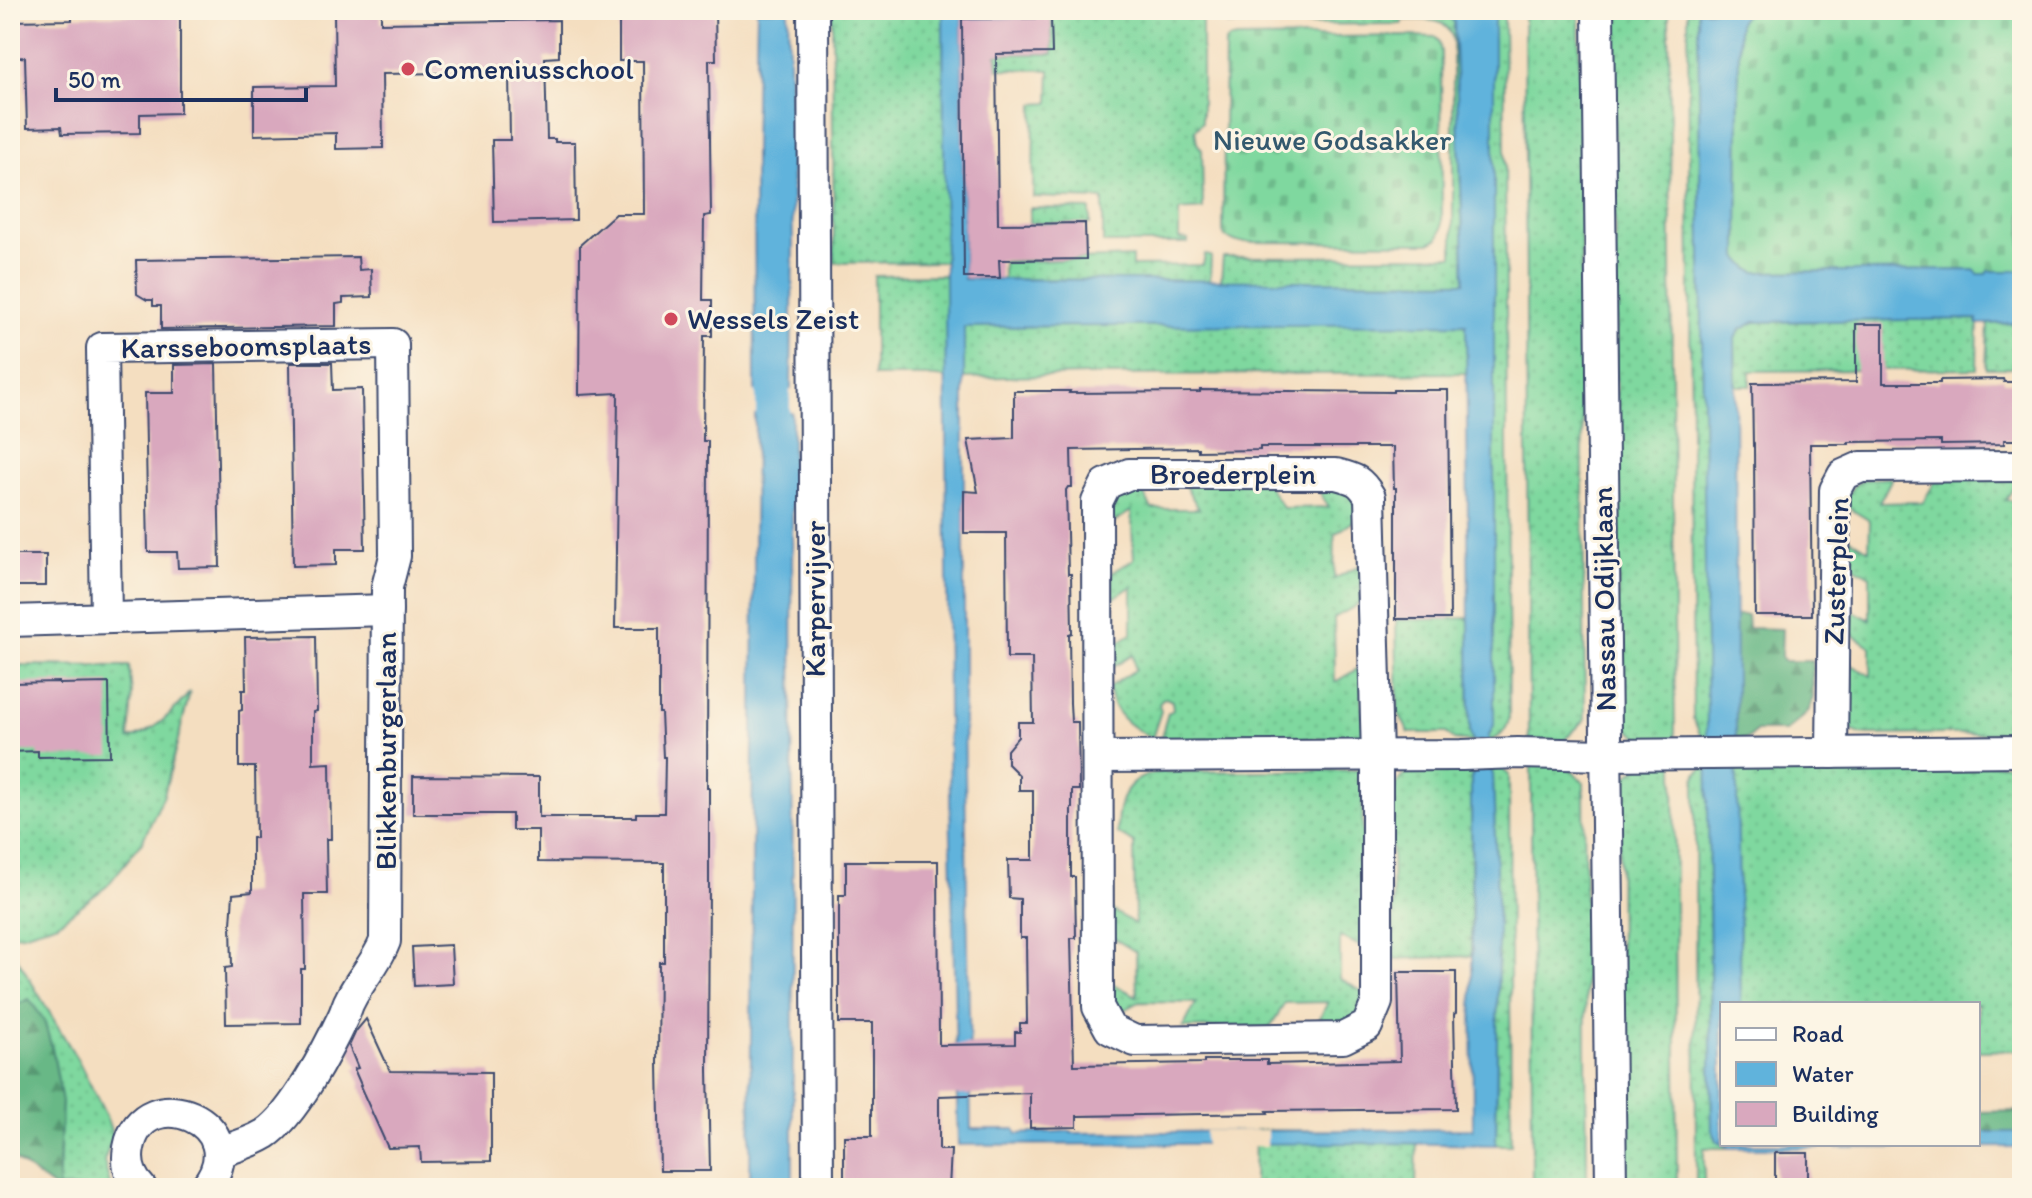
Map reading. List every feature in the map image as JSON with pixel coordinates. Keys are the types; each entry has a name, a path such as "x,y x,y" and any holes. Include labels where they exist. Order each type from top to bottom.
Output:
{"street":[{"name":"Karpervijver","path":"813,10 818,1188"},
{"name":"Nassau Odijklaan","path":"1598,10 1611,1188"},
{"name":"Karsseboomsplaats","path":"106,618 102,348 393,344 395,556 387,587 387,610"},
{"name":"Zusterplein","path":"1832,753 1835,490 1843,475 1861,467 2022,466"},
{"name":"Broederplein","path":"1129,474 1336,474 1354,478 1363,485 1370,497 1371,511 1377,756 1377,1002 1367,1026 1343,1038 1135,1041 1110,1029 1098,1007 1098,757 1097,502 1106,484 1129,474"},
{"name":"Blikkenburgerlaan","path":"10,621 387,610 385,941 350,1000 325,1051 285,1116 266,1133 245,1145 219,1152"},
{"path":"1098,757 2022,751"},
{"path":"141,1188 130,1171 130,1141 149,1118 164,1112 179,1111 193,1115 206,1125 214,1137 219,1152 218,1167 205,1188"}],"green space":[{"path":"832,10 943,10 946,262 834,263"},
{"path":"1048,10 1204,10 1202,122 1195,130 1197,143 1202,150 1203,209 1179,211 1179,239 1188,240 1188,243 1103,243 1103,199 1033,197 1034,104 1049,103 1050,70 998,69 997,54 1053,54 1051,18 1046,18"},
{"path":"1224,10 1440,11 1454,22 1465,282 1221,281 1223,257 1453,256 1453,41 1446,27 1434,21 1418,20 1402,20 1402,24 1228,25 1223,19"},
{"path":"1494,10 1504,10 1509,719 1502,733 1488,741 1494,725"},
{"path":"1524,10 1579,10 1585,720 1564,740 1529,740"},
{"path":"1613,10 1669,10 1675,739 1641,740 1619,719"},
{"path":"1688,10 1698,10 1708,740 1700,734 1693,718"},
{"path":"2022,10 2022,271 1989,271 1987,274 1978,274 1974,270 1756,272 1742,262 1738,257 1739,22 1745,14 1756,11"},
{"name":"Nieuwe Godsakker","path":"1435,37 1441,52 1442,227 1439,238 1429,243 1237,242 1225,237 1225,42 1238,38"},
{"path":"1030,208 1090,209 1090,224 1029,223"},
{"path":"1205,255 1211,256 1210,281 1003,279 1003,262 1132,257 1132,266 1203,265"},
{"path":"946,275 946,378 874,376 874,276"},
{"path":"1978,319 1977,369 1750,371 1750,386 1736,386 1735,338 1740,330 1755,322"},
{"path":"1466,323 1467,373 964,378 964,327"},
{"path":"2022,323 2022,368 1986,368 1988,324"},
{"path":"2021,475 2006,500 2022,501 2022,733 1868,735 1853,731 1846,725 1845,661 1871,676 1871,647 1845,630 1846,607 1870,620 1870,576 1844,561 1844,535 1869,550 1870,521 1844,505 1852,488 1861,481 1892,478 1879,503 1923,502 1938,477"},
{"path":"1267,483 1283,508 1328,507 1315,483 1354,494 1360,517 1335,534 1334,579 1361,565 1361,603 1334,618 1335,682 1361,667 1363,735 1361,738 1160,740 1168,713 1173,710 1172,701 1166,698 1159,704 1161,711 1152,738 1117,712 1110,696 1109,687 1135,670 1133,655 1108,670 1107,650 1132,633 1132,586 1108,602 1108,575 1134,559 1131,511 1108,526 1112,496 1138,484 1152,509 1199,509 1184,484"},
{"path":"1735,615 1747,615 1748,628 1782,629 1781,657 1785,661 1812,661 1813,697 1809,710 1786,731 1757,731 1747,739 1736,739"},
{"path":"1469,618 1470,733 1473,742 1454,740 1446,733 1409,733 1398,712 1396,620"},
{"path":"10,665 129,666 132,694 129,739 155,726 190,692 164,795 142,842 107,886 58,923 19,935 10,933"},
{"path":"1531,762 1564,762 1584,783 1587,1188 1532,1188"},
{"path":"1674,762 1677,1188 1621,1188 1619,784 1641,764"},
{"path":"1496,764 1509,775 1511,1145 1496,1145 1498,932 1493,775 1489,765"},
{"path":"1708,764 1712,1130 1720,1146 1730,1148 1704,1148 1704,1188 1696,1188 1695,779"},
{"path":"1749,764 1763,772 1838,770 1851,766 2022,764 2022,1050 1980,1051 1980,1002 1741,1002 1736,765"},
{"path":"1473,765 1471,956 1394,959 1391,803 1396,786 1407,773 1446,773 1455,766"},
{"path":"1360,770 1364,948 1340,936 1340,979 1365,993 1363,1006 1350,1022 1316,1026 1328,1002 1285,1003 1270,1027 1183,1028 1196,1003 1139,1002 1115,1015 1111,1005 1111,983 1137,996 1136,952 1110,936 1110,909 1135,924 1134,843 1117,833 1121,800 1132,785 1139,779 1162,772"},
{"path":"10,946 79,1062 106,1116 113,1136 104,1161 111,1188 58,1188 60,1151 14,1005 10,1017"},
{"path":"29,999 44,1020 62,1102 58,1188 10,1156 10,1017 14,1006"},
{"path":"2022,1111 2022,1132 1980,1132 1980,1112"},
{"path":"1255,1130 1417,1131 1416,1188 1254,1188"}],"water":[{"path":"757,10 788,10 793,241 791,389 755,390"},
{"path":"943,10 1048,10 1046,18 962,19 964,279 1465,282 1454,22 1440,11 1395,10 1494,10 1494,725 1488,741 1473,742 1470,733 1466,324 964,327 964,714 971,1129 1015,1129 1017,1134 1071,1131 1473,1129 1471,778 1473,765 1489,765 1493,775 1498,932 1496,1145 958,1145 948,708"},
{"path":"1698,10 1784,10 1745,14 1739,22 1738,257 1756,272 1974,270 1978,274 1987,274 1989,271 2022,271 2022,323 1977,324 1977,319 1755,322 1740,330 1735,338 1736,739 1741,1002 1720,1002 1720,1143 1712,1130"},
{"path":"792,413 793,1188 750,1188 755,415"},
{"path":"1980,1132 2022,1132 2022,1147 1726,1146 1980,1146"}],"pier":[{"path":"1267,1130 1267,1146 1205,1146 1205,1131"}],"building":[{"path":"715,10 716,60 709,60 711,215 704,216 703,300 712,300 712,336 704,336 703,441 708,441 710,1171 660,1171 659,962 664,962 664,863 538,862 538,830 512,830 512,814 413,814 413,776 539,777 539,817 636,817 636,813 664,813 665,757 659,713 659,628 615,628 618,393 579,395 580,245 615,214 644,214 643,61 619,61 619,11"},
{"path":"381,11 381,23 559,20 559,57 545,58 547,139 575,142 576,220 494,222 492,140 510,140 509,72 382,74 383,148 336,149 336,133 254,135 254,87 335,86 334,12"},
{"path":"180,15 180,113 140,114 140,133 62,134 61,127 27,128 25,57 10,58 10,21 72,20 72,16"},
{"path":"1051,18 1052,53 996,54 998,224 1085,223 1086,259 999,260 1000,278 964,278 962,19"},
{"path":"358,257 359,270 371,269 372,297 343,298 343,303 336,304 336,326 161,329 161,306 153,306 153,300 137,294 136,260"},
{"path":"1856,324 1883,324 1883,383 2003,379 2004,382 2022,382 2022,440 2004,440 2004,444 1941,445 1941,441 1810,444 1812,615 1755,615 1752,383 1856,382"},
{"path":"290,363 332,363 333,390 362,389 365,549 336,549 336,565 293,566"},
{"path":"216,364 220,567 178,568 177,552 148,552 145,393 174,393 174,365"},
{"path":"1448,390 1450,619 1396,619 1393,447 1071,450 1072,487 1066,490 1068,574 1071,574 1070,703 1071,722 1078,722 1079,790 1072,790 1071,808 1071,877 1075,877 1076,938 1071,938 1074,1065 1204,1063 1204,1060 1267,1060 1267,1064 1400,1061 1398,972 1456,972 1456,1109 1077,1116 1077,1127 1030,1128 1030,1093 939,1096 939,1150 951,1150 949,1188 844,1188 844,1136 872,1136 872,1023 839,1023 839,895 846,895 846,861 938,861 939,1045 1015,1044 1015,1032 1020,1032 1020,1023 1027,1023 1026,938 1020,938 1020,899 1009,898 1008,860 1033,860 1033,790 1019,790 1019,775 1007,763 1007,750 1018,737 1018,722 1033,722 1032,658 1007,658 1006,533 964,533 964,491 978,492 968,440 1014,438 1014,391"},
{"path":"10,555 46,555 46,586 10,586"},
{"path":"316,636 317,711 313,712 313,764 330,763 331,839 326,839 327,894 304,894 305,969 301,969 301,1023 226,1024 225,968 232,967 233,894 252,892 252,838 256,838 255,767 239,767 239,711 242,710 242,690 246,690 245,637"},
{"path":"10,683 109,683 110,756 38,757 38,751 10,752"},
{"path":"451,945 453,984 414,986 412,947"},
{"path":"366,1019 390,1071 491,1072 491,1161 421,1162 420,1147 388,1148 360,1086 354,1069 358,1068 349,1046"},
{"path":"1775,1153 1808,1153 1808,1188 1775,1188"}],"waterway":[{"path":"773,342 773,458"}],"place":[{"name":"Comeniusschool","path":"408,69"},
{"name":"Wessels Zeist","path":"671,319"}]}
